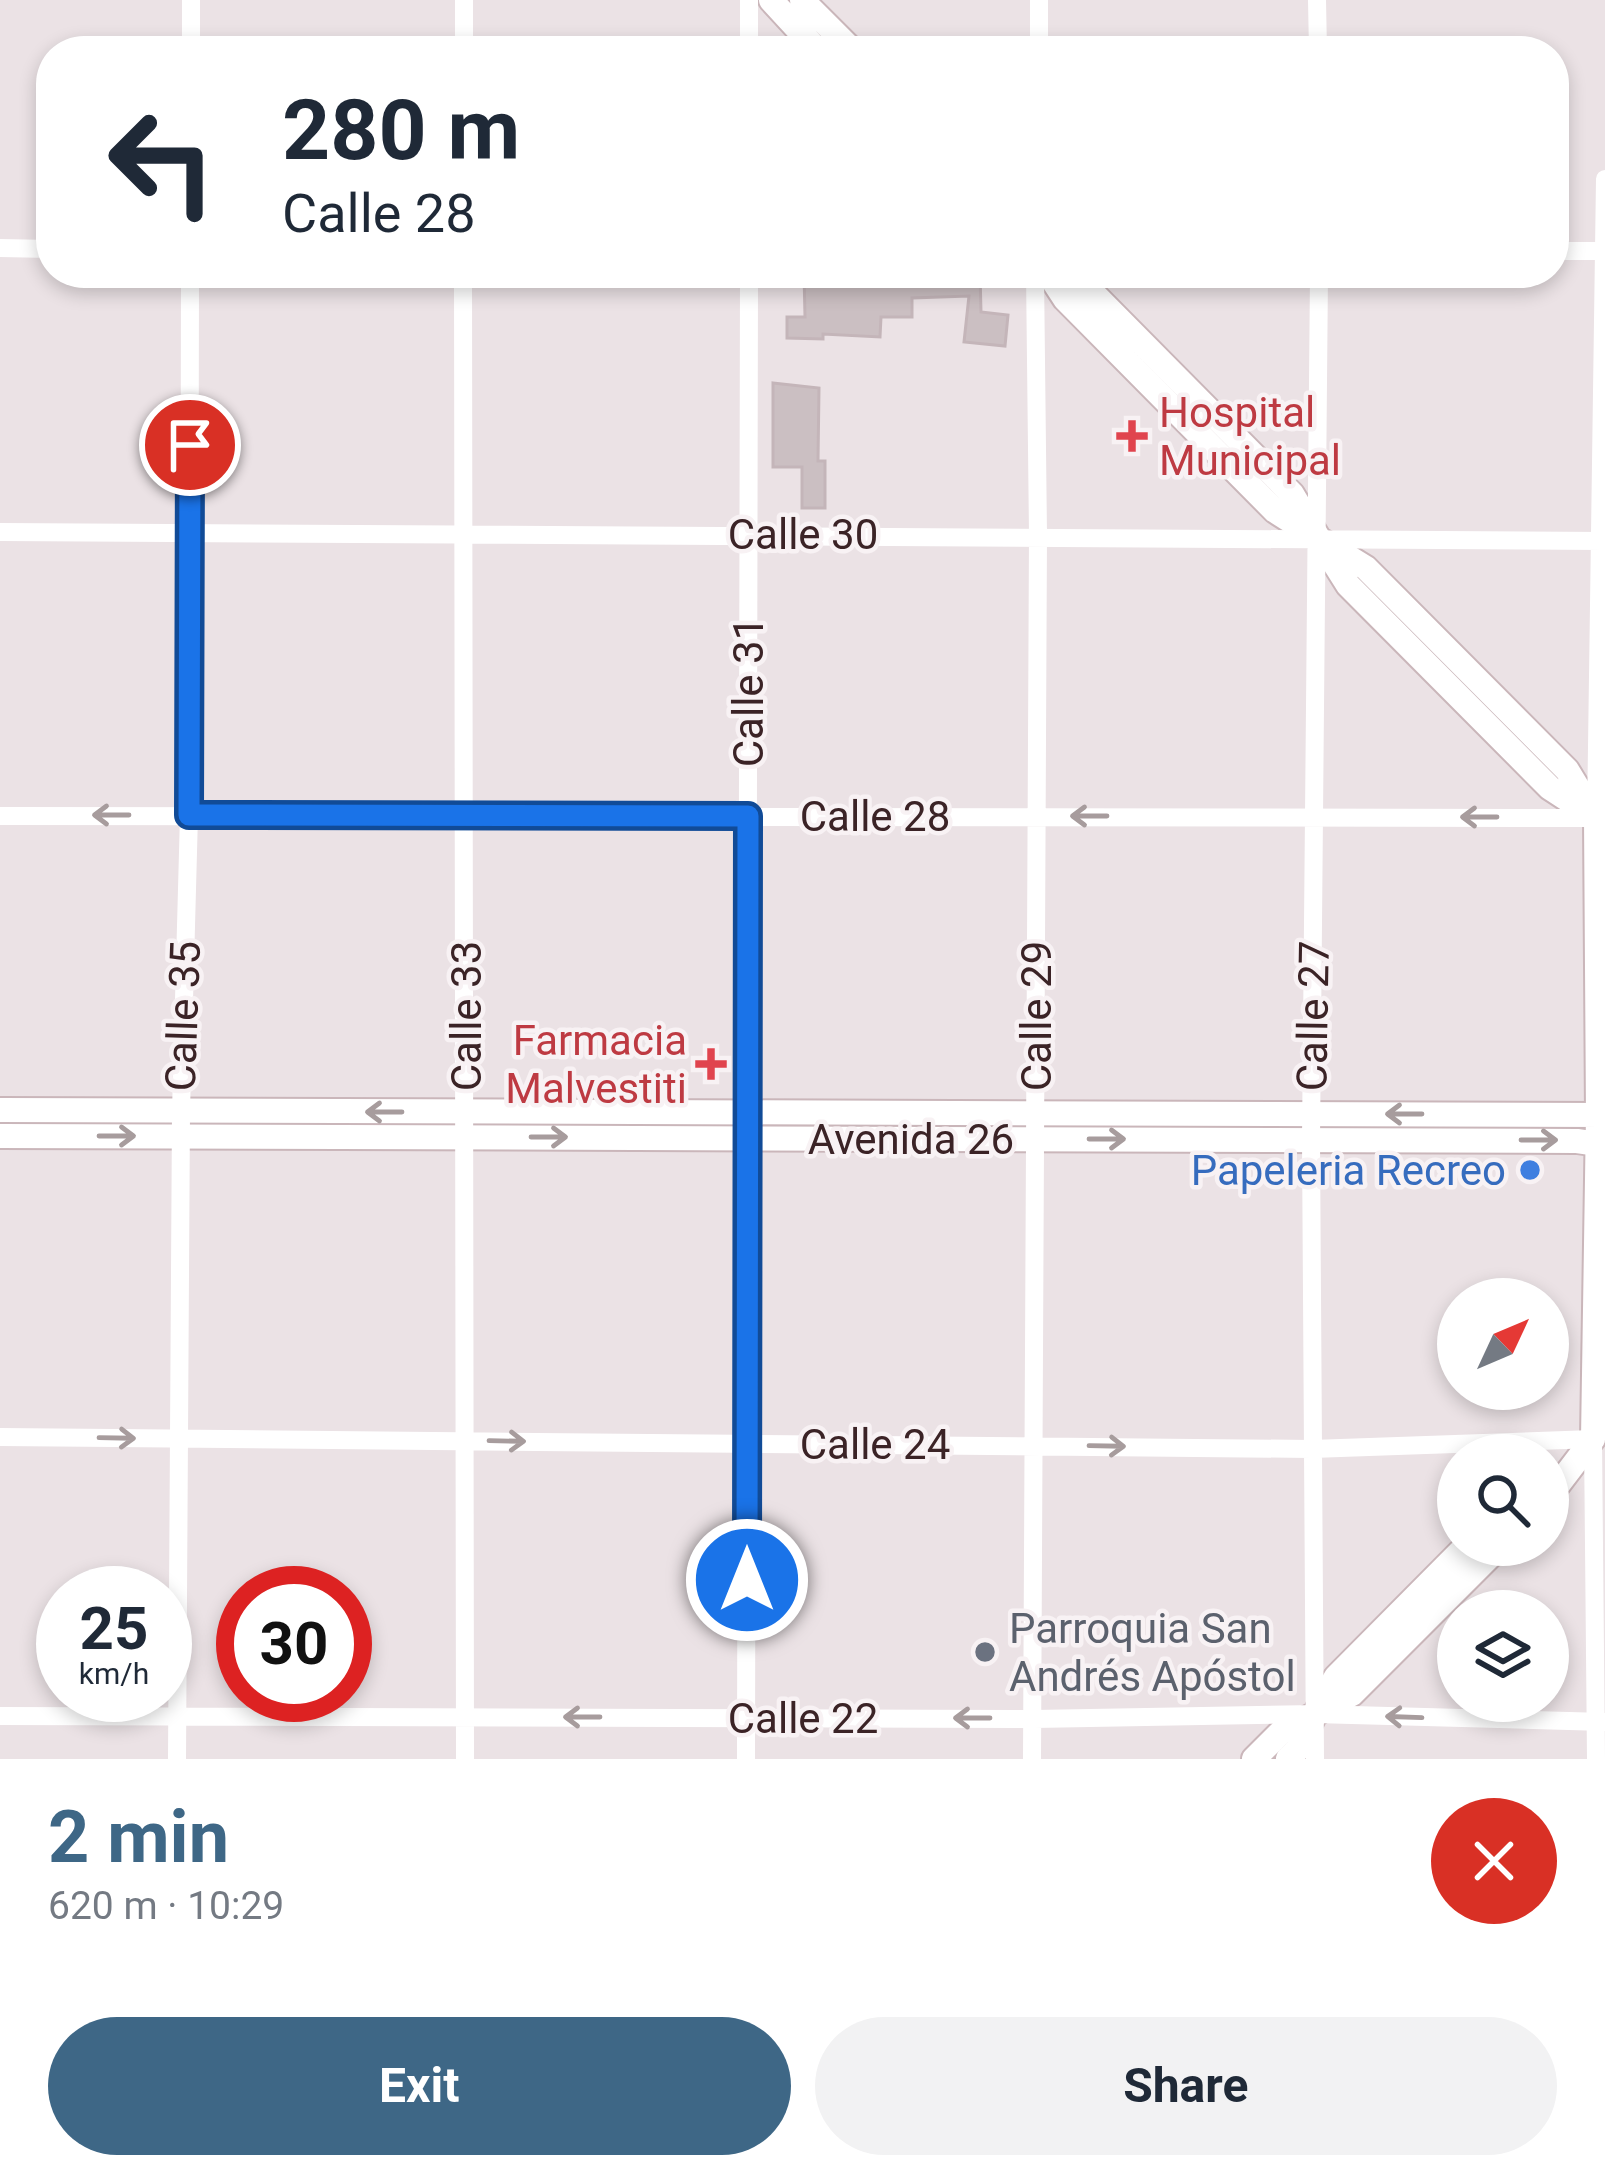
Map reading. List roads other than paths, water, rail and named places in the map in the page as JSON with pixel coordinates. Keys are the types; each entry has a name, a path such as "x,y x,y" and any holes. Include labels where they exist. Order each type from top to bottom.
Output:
{"main road":[{"path":"771,0 804,36"},
{"path":"802,0 838,36"},
{"path":"1058,288 1274,511 1366,568 1567,770 1601,818 1599,1439 1569,1474"},
{"path":"1088,288 1292,494 1319,538"},
{"name":"Avenida 26","path":"0,1111 181,1124"},
{"name":"Avenida 26","path":"0,1136 181,1124 1311,1127 1602,1115"},
{"name":"Avenida 26","path":"1311,1127 1601,1145"},
{"path":"1569,1456 1599,1439"},
{"path":"1288,1759 1336,1677 1446,1566"},
{"path":"1254,1759 1281,1732 1352,1694 1480,1566"}],"street":[{"path":"191,0 191,36"},
{"path":"464,0 464,36"},
{"path":"749,0 749,36"},
{"path":"1039,36 1040,0"},
{"path":"1317,0 1318,36"},
{"path":"1601,818 1605,179"},
{"path":"0,248 36,248"},
{"path":"1569,251 1605,250"},
{"name":"Calle 35","path":"178,1566 189,815 190,288"},
{"name":"Calle 33","path":"464,288 465,1759"},
{"name":"Calle 31","path":"746,1759 749,288"},
{"name":"Calle 29","path":"1032,1759 1035,288"},
{"name":"Calle 27","path":"1315,1759 1311,1127 1318,288"},
{"name":"Calle 30","path":"0,532 1603,541"},
{"name":"Calle 28","path":"0,816 1601,818"},
{"name":"Calle 24","path":"0,1437 1312,1449 1599,1439"},
{"path":"1596,1759 1600,1722 1599,1439"},
{"name":"Calle 22","path":"192,1717 1034,1719 1315,1714 1600,1722"},
{"name":"Calle 22","path":"0,1716 36,1716"},
{"name":"Calle 35","path":"176,1722 177,1759"}],"place":[{"name":"Hospital Municipal","path":"1132,436"},
{"name":"Farmacia Malvestiti","path":"711,1064"},
{"name":"Papeleria Recreo","path":"1530,1170"},
{"name":"Parroquia San Andrés Apóstol","path":"985,1652"}]}
